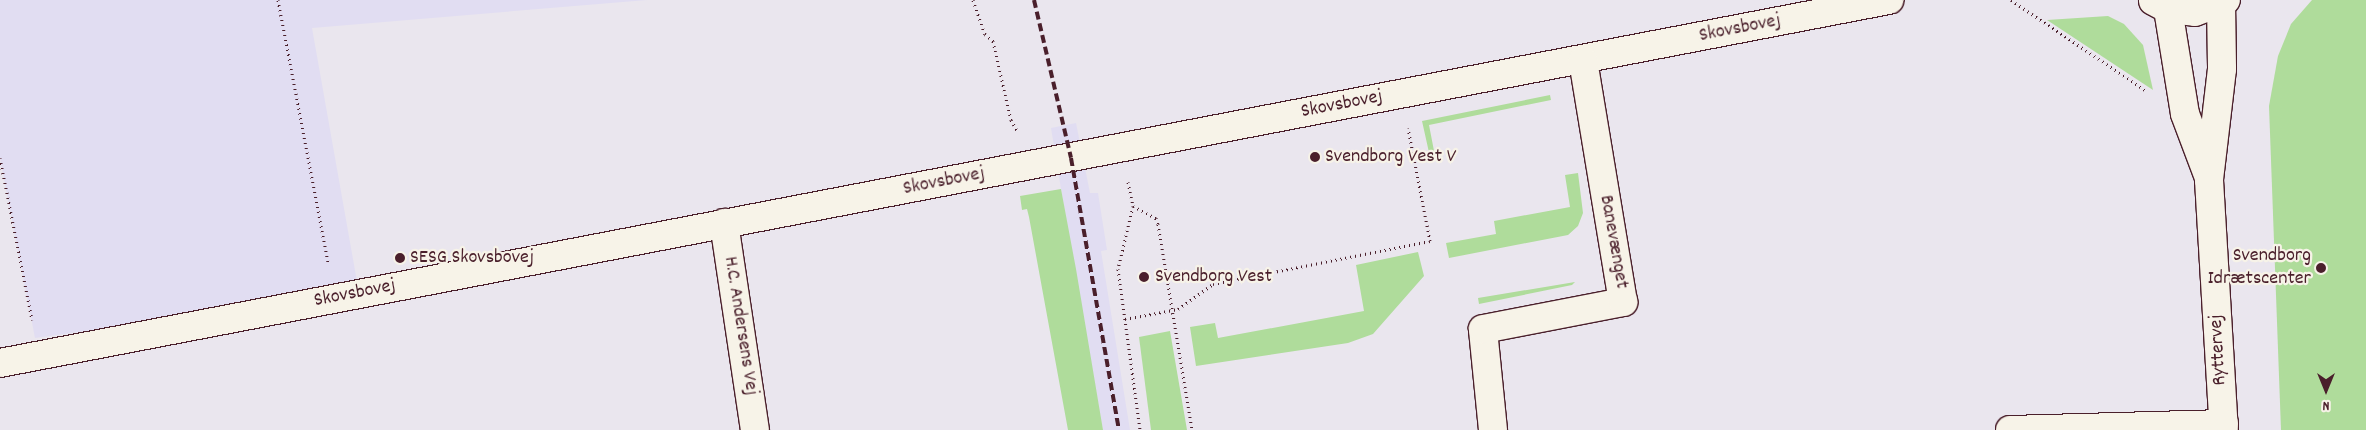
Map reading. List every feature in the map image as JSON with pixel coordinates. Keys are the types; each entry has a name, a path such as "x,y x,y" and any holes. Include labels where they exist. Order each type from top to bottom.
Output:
{"street":[{"name":"Skovsbovej","path":"0,363 724,223 1122,149 1400,93 1584,60 1888,0"},
{"path":"2160,4 2195,12 2223,2"},
{"name":"Ryttervej","path":"2223,2 2222,69 2210,180 2224,427"},
{"name":"Ryttervej","path":"2160,4 2185,114 2210,180"},
{"name":"Banevænget","path":"1493,430 1483,329 1623,302 1584,60"},
{"name":"H.C. Andersens Vej","path":"724,223 755,430"},
{"path":"2010,430 2224,427"}],"path":[{"path":"278,0 334,298"},
{"path":"973,0 985,34 993,41 1011,120 1024,140 1032,166"},
{"path":"2011,0 2153,95"},
{"path":"1125,319 1173,311 1213,284 1430,241 1400,93"},
{"path":"1122,149 1133,206 1118,263 1140,430"},
{"path":"0,158 38,355"},
{"path":"1133,206 1156,218 1183,368 1192,430"}],"shaded area":[{"path":"0,0 647,0 312,28 359,293 35,338 0,158"},
{"path":"1076,123 1090,193 1098,193 1107,250 1101,251 1130,430 1103,430 1051,128"}],"green space":[{"name":"Svendborg Idrætscenter","path":"2312,0 2366,0 2366,430 2281,430 2269,106 2278,56 2291,24"},
{"path":"2108,16 2124,24 2143,45 2153,90 2047,20"},
{"path":"1550,95 1551,100 1429,125 1435,156 1430,157 1422,121"},
{"path":"1578,173 1583,213 1578,226 1568,235 1449,258 1446,243 1496,234 1494,221 1570,207 1565,175"},
{"path":"1061,189 1103,430 1068,430 1029,217 1027,209 1022,210 1020,196"},
{"path":"1418,252 1424,276 1373,334 1348,343 1196,366 1190,327 1215,323 1218,338 1364,311 1356,265"},
{"path":"1575,282 1572,285 1479,304 1478,298"},
{"path":"1170,331 1187,430 1151,430 1139,337"}],"railway":[{"path":"1034,0 1071,158 1119,430"}],"place":[{"name":"Svendborg Vest V","path":"1315,157"},
{"name":"SESG Skovsbovej","path":"400,258"},
{"name":"Svendborg Idrætscenter","path":"2321,268"},
{"name":"Svendborg Vest","path":"1144,277"}]}
